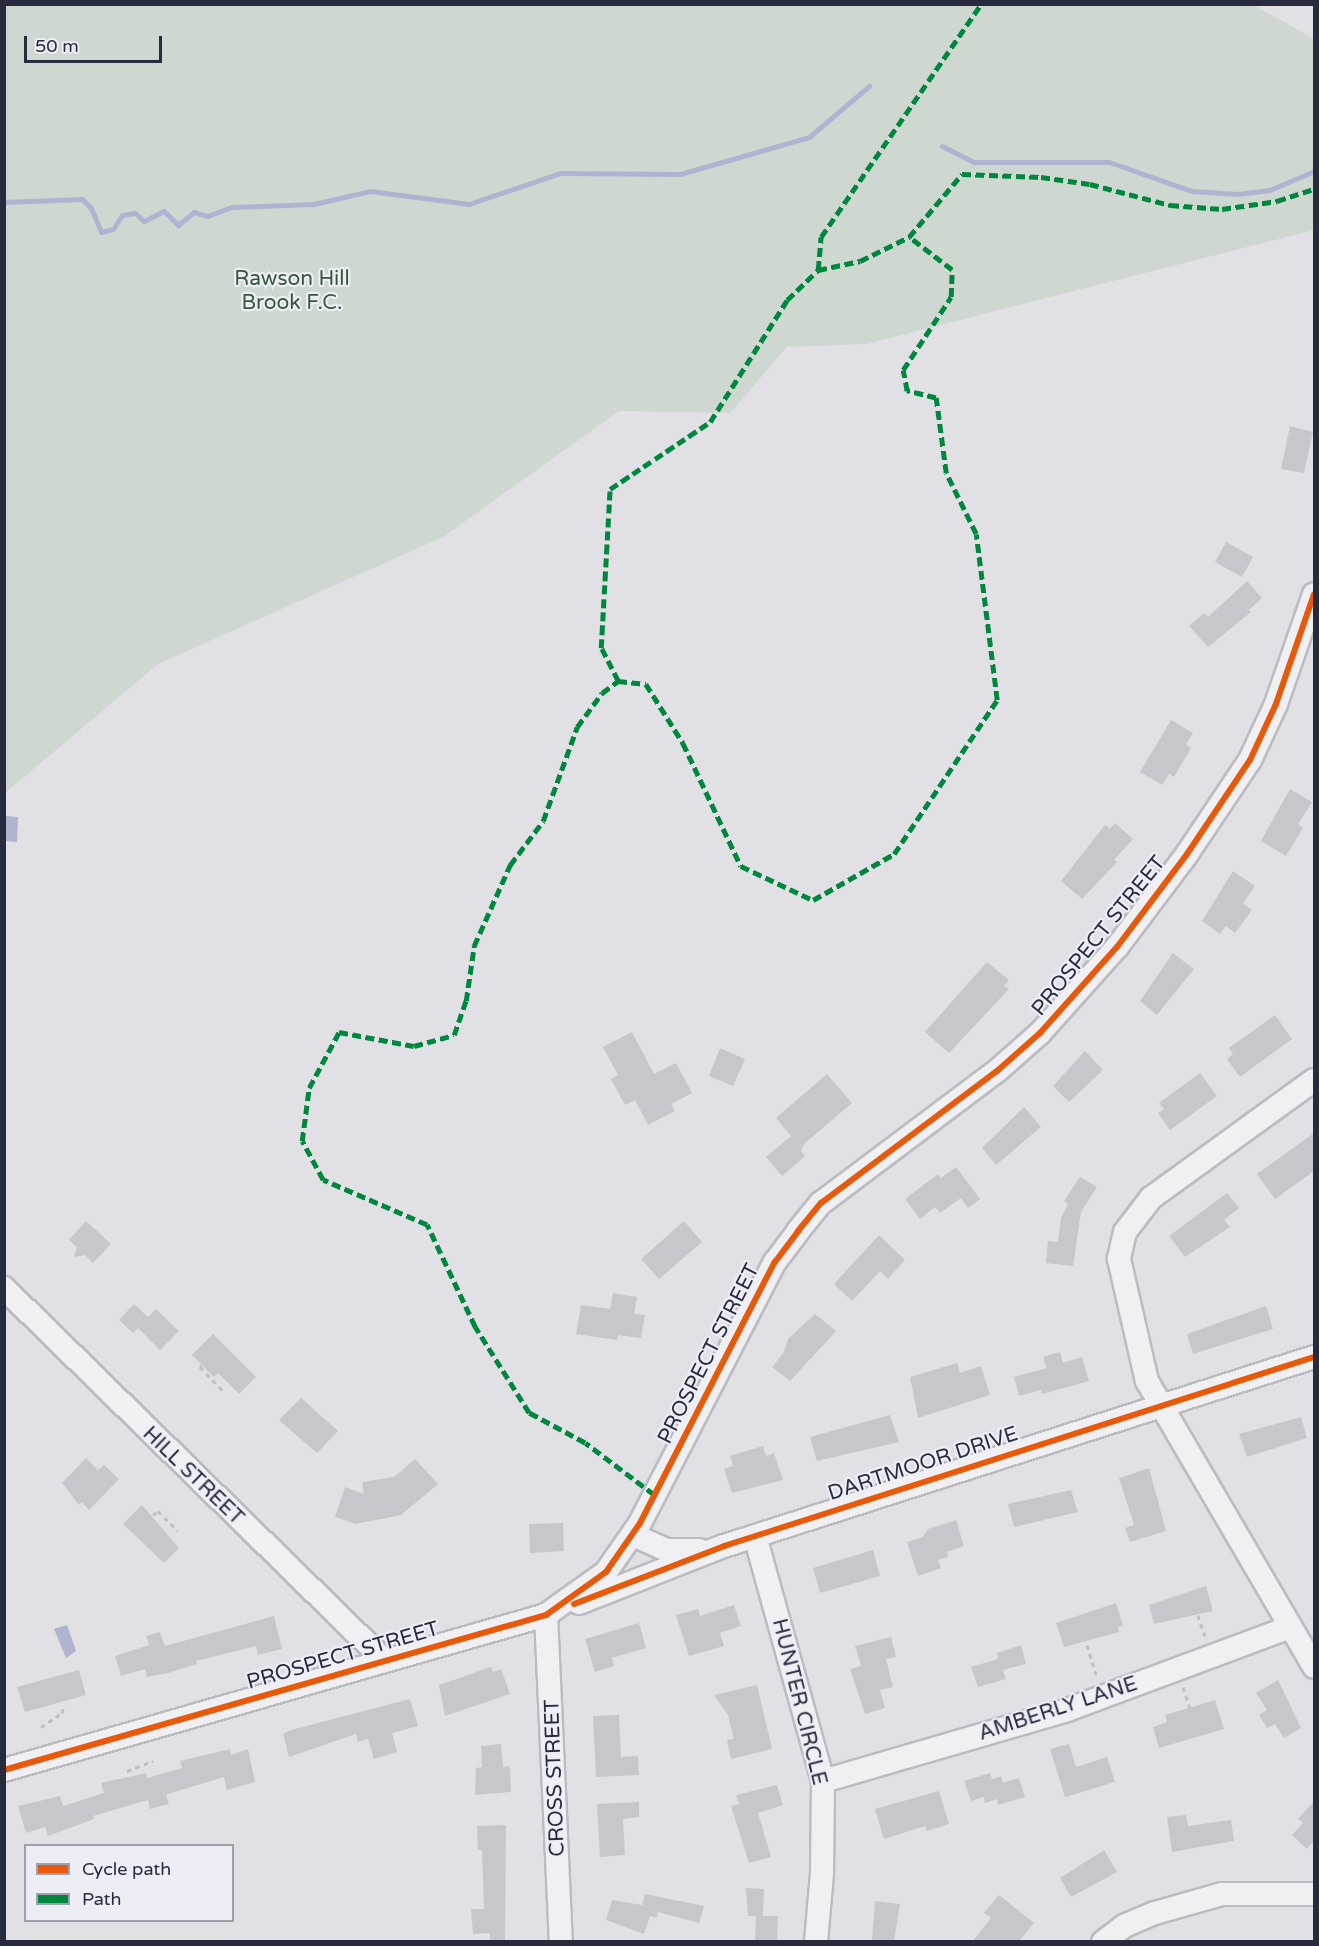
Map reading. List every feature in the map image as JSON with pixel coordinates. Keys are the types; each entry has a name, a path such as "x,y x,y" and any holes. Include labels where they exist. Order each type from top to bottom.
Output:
{"street":[{"name":"PROSPECT STREET","path":"4,1770 546,1615 583,1592 615,1562 633,1535 775,1262 821,1203 997,1071 1040,1033 1117,947 1214,817 1250,760 1307,639 1314,594"},
{"path":"1314,1080 1164,1186 1137,1212 1125,1232 1120,1276 1147,1381 1159,1406 1314,1667"},
{"name":"HILL STREET","path":"4,1288 385,1661"},
{"name":"DARTMOOR DRIVE","path":"546,1615 724,1546 1314,1357"},
{"name":"DARTMOOR DRIVE","path":"633,1535 676,1551 724,1546"},
{"name":"HUNTER CIRCLE","path":"754,1536 823,1781 822,1873 816,1941"},
{"path":"615,1562 651,1575"},
{"name":"CROSS STREET","path":"546,1615 561,1941"},
{"name":"AMBERLY LANE","path":"823,1781 1067,1710 1290,1628"},
{"path":"1103,1941 1124,1926 1155,1913 1222,1894 1314,1894"}],"path":[{"path":"202,1365 200,1367 224,1392"},
{"path":"153,1515 158,1510 178,1531"},
{"path":"1198,1615 1205,1636"},
{"path":"1087,1645 1096,1676"},
{"path":"1183,1687 1190,1708"},
{"path":"41,1727 62,1713 64,1707"},
{"path":"127,1771 153,1761"}],"green space":[{"name":"Rawson Hill Brook F.C.","path":"4,5 1254,5 1314,39 1314,230 866,344 787,347 730,413 619,411 443,537 158,664 5,793"}],"water":[{"path":"5,816 18,817 17,842 5,841"},
{"path":"67,1625 76,1651 66,1658 54,1629"}],"building":[{"path":"1290,426 1313,432 1304,473 1281,469"},
{"path":"1226,542 1253,557 1242,577 1215,562"},
{"path":"1247,581 1262,598 1249,610 1251,612 1208,647 1189,626 1204,613 1208,617"},
{"path":"1171,720 1193,733 1186,744 1191,748 1174,777 1169,774 1162,785 1140,772"},
{"path":"1290,789 1312,802 1298,824 1303,828 1286,856 1261,841"},
{"path":"1115,823 1133,839 1114,860 1117,862 1082,899 1061,881 1105,825 1110,829"},
{"path":"1233,871 1255,886 1243,903 1252,910 1235,933 1226,926 1220,934 1202,921"},
{"path":"1173,953 1194,969 1157,1015 1140,1001"},
{"path":"987,962 1009,980 1004,986 1009,989 949,1053 925,1032"},
{"path":"1275,1015 1292,1039 1240,1077 1227,1059 1233,1054 1229,1048"},
{"path":"632,1032 654,1074 676,1063 692,1093 671,1104 675,1111 648,1125 635,1100 625,1105 611,1079 618,1075 603,1047"},
{"path":"720,1048 745,1059 733,1086 709,1076"},
{"path":"1085,1051 1103,1070 1069,1102 1053,1086"},
{"path":"1200,1073 1217,1096 1170,1130 1158,1113 1164,1109 1159,1103"},
{"path":"827,1074 852,1103 804,1144 801,1151 805,1156 782,1176 766,1157 791,1136 776,1118"},
{"path":"1024,1107 1041,1127 996,1165 982,1148"},
{"path":"1314,1133 1314,1171 1275,1199 1257,1174"},
{"path":"956,1167 980,1199 968,1208 961,1198 940,1213 935,1207 920,1219 905,1199 938,1174 941,1178"},
{"path":"1080,1177 1097,1187 1081,1212 1073,1266 1046,1263 1048,1241 1058,1242 1061,1218 1068,1204 1064,1201"},
{"path":"1227,1193 1239,1208 1224,1220 1230,1227 1185,1257 1169,1236"},
{"path":"86,1221 111,1244 93,1263 85,1255 74,1257 77,1247 69,1240"},
{"path":"684,1221 702,1242 659,1279 641,1259"},
{"path":"879,1235 905,1260 888,1279 880,1271 852,1301 834,1284"},
{"path":"613,1293 637,1297 634,1314 645,1315 641,1338 618,1335 617,1340 576,1334 581,1305 610,1309"},
{"path":"134,1304 148,1317 156,1309 179,1331 160,1350 138,1328 133,1333 119,1320"},
{"path":"1266,1306 1273,1329 1193,1354 1187,1334"},
{"path":"815,1314 836,1331 790,1381 772,1367 784,1352 788,1339"},
{"path":"213,1334 256,1377 239,1394 218,1373 214,1377 192,1355"},
{"path":"1060,1352 1063,1363 1082,1357 1089,1381 1042,1394 1041,1390 1019,1396 1014,1377 1047,1368 1043,1357"},
{"path":"957,1363 960,1373 981,1366 990,1395 918,1418 910,1377"},
{"path":"301,1398 338,1431 317,1453 279,1420"},
{"path":"890,1415 899,1442 817,1461 810,1437"},
{"path":"1301,1417 1307,1438 1247,1457 1239,1434"},
{"path":"763,1446 766,1456 774,1453 783,1480 732,1493 724,1469 733,1466 730,1456"},
{"path":"86,1458 98,1470 104,1465 119,1479 89,1510 82,1502 79,1505 62,1483"},
{"path":"415,1459 438,1484 401,1515 356,1524 335,1517 345,1487 364,1494 362,1482 394,1477"},
{"path":"1149,1468 1166,1531 1130,1542 1125,1528 1134,1525 1119,1478"},
{"path":"1071,1490 1078,1512 1014,1527 1008,1504"},
{"path":"142,1505 179,1548 164,1563 123,1524"},
{"path":"956,1520 964,1546 947,1552 948,1557 938,1560 941,1568 918,1576 907,1542 923,1537 928,1529"},
{"path":"563,1523 564,1551 530,1553 529,1524"},
{"path":"873,1550 880,1576 820,1593 813,1568"},
{"path":"1206,1586 1213,1611 1154,1624 1149,1605"},
{"path":"1116,1603 1123,1626 1118,1627 1119,1632 1064,1647 1056,1623"},
{"path":"734,1605 741,1626 720,1633 724,1646 689,1656 676,1615 698,1609 700,1616"},
{"path":"274,1616 282,1649 258,1655 256,1646 196,1661 197,1664 168,1673 147,1677 145,1669 121,1676 115,1656 149,1645 146,1636 160,1632 165,1646"},
{"path":"639,1623 646,1648 612,1658 614,1666 595,1672 585,1639"},
{"path":"891,1637 896,1657 886,1659 893,1687 880,1690 885,1708 865,1714 850,1669 861,1666 855,1646"},
{"path":"1021,1645 1026,1664 1003,1670 1006,1679 978,1687 971,1667 998,1659 997,1653"},
{"path":"491,1667 493,1672 501,1669 510,1694 445,1716 439,1685"},
{"path":"79,1670 86,1695 25,1712 17,1687"},
{"path":"1278,1680 1301,1728 1284,1738 1275,1724 1267,1728 1259,1715 1267,1710 1256,1693"},
{"path":"757,1685 772,1749 731,1759 727,1740 734,1739 728,1715 714,1695"},
{"path":"410,1699 418,1726 392,1733 397,1752 374,1759 368,1739 358,1742 356,1734 289,1757 283,1734 291,1730"},
{"path":"1215,1700 1224,1729 1159,1748 1153,1727 1167,1722 1165,1715"},
{"path":"619,1715 621,1757 638,1756 639,1775 596,1777 593,1716"},
{"path":"501,1744 503,1767 510,1766 511,1792 475,1795 476,1768 482,1767 481,1746"},
{"path":"1069,1744 1076,1767 1107,1757 1115,1782 1065,1797 1050,1749"},
{"path":"230,1749 231,1755 248,1749 255,1782 227,1790 224,1777 166,1795 169,1804 150,1809 148,1800 93,1816 94,1819 48,1836 45,1827 26,1833 18,1806 60,1796 63,1806 104,1793 101,1783 146,1773 147,1778 182,1768 180,1761"},
{"path":"990,1773 992,1779 1001,1776 1003,1783 1019,1778 1025,1797 998,1805 997,1799 985,1803 984,1797 971,1801 964,1781"},
{"path":"777,1785 783,1805 758,1813 771,1857 749,1863 731,1806 739,1804 736,1795"},
{"path":"939,1791 949,1824 927,1831 925,1826 884,1839 875,1809"},
{"path":"1314,1801 1314,1841 1307,1849 1292,1835 1303,1823 1298,1819"},
{"path":"639,1802 639,1817 623,1819 625,1855 600,1857 597,1804"},
{"path":"1186,1815 1188,1826 1231,1820 1234,1841 1172,1852 1167,1817"},
{"path":"506,1825 505,1941 490,1941 490,1933 473,1934 471,1909 484,1909 482,1850 478,1850 477,1826"},
{"path":"1104,1850 1117,1872 1071,1897 1060,1878"},
{"path":"746,1888 764,1889 763,1916 778,1916 777,1941 755,1941 756,1916 748,1916"},
{"path":"645,1894 704,1906 699,1923 658,1912 657,1918 650,1916 644,1934 606,1920 612,1900 642,1905"},
{"path":"999,1895 1034,1923 1019,1941 973,1941 991,1918 984,1913"},
{"path":"875,1901 900,1904 894,1941 872,1941"}],"waterway":[{"path":"4,202 82,199 91,208 101,232 113,229 122,215 135,213 144,221 164,211 178,225 194,212 207,216 232,207 314,204 370,191 469,204 560,173 680,174 809,137 869,86"},
{"path":"942,146 974,162 1109,162 1192,191 1238,194 1270,190 1314,171"}],"marked path":[{"path":"818,270 821,237 981,4"},
{"path":"654,1495 585,1443 529,1413 475,1327 427,1225 323,1180 302,1141 309,1088 339,1032 414,1046 454,1035 466,1001 474,946 510,865 543,821 577,727 602,693 618,681 601,648 610,489 710,422 787,300 818,270 860,261 909,237 962,174 1041,177 1090,184 1170,205 1222,209 1277,201 1314,189"},
{"path":"618,681 646,684 683,743 741,866 813,900 894,854 997,700 976,534 946,473 936,398 907,391 903,370 951,297 952,270 909,237"}],"cycle path":[{"path":"4,1770 546,1615 606,1572 640,1523 775,1262 798,1231 821,1203 997,1071 1040,1033 1117,947 1187,854 1250,760 1276,704 1314,594"},
{"path":"574,1604 724,1546 1314,1357"}]}
